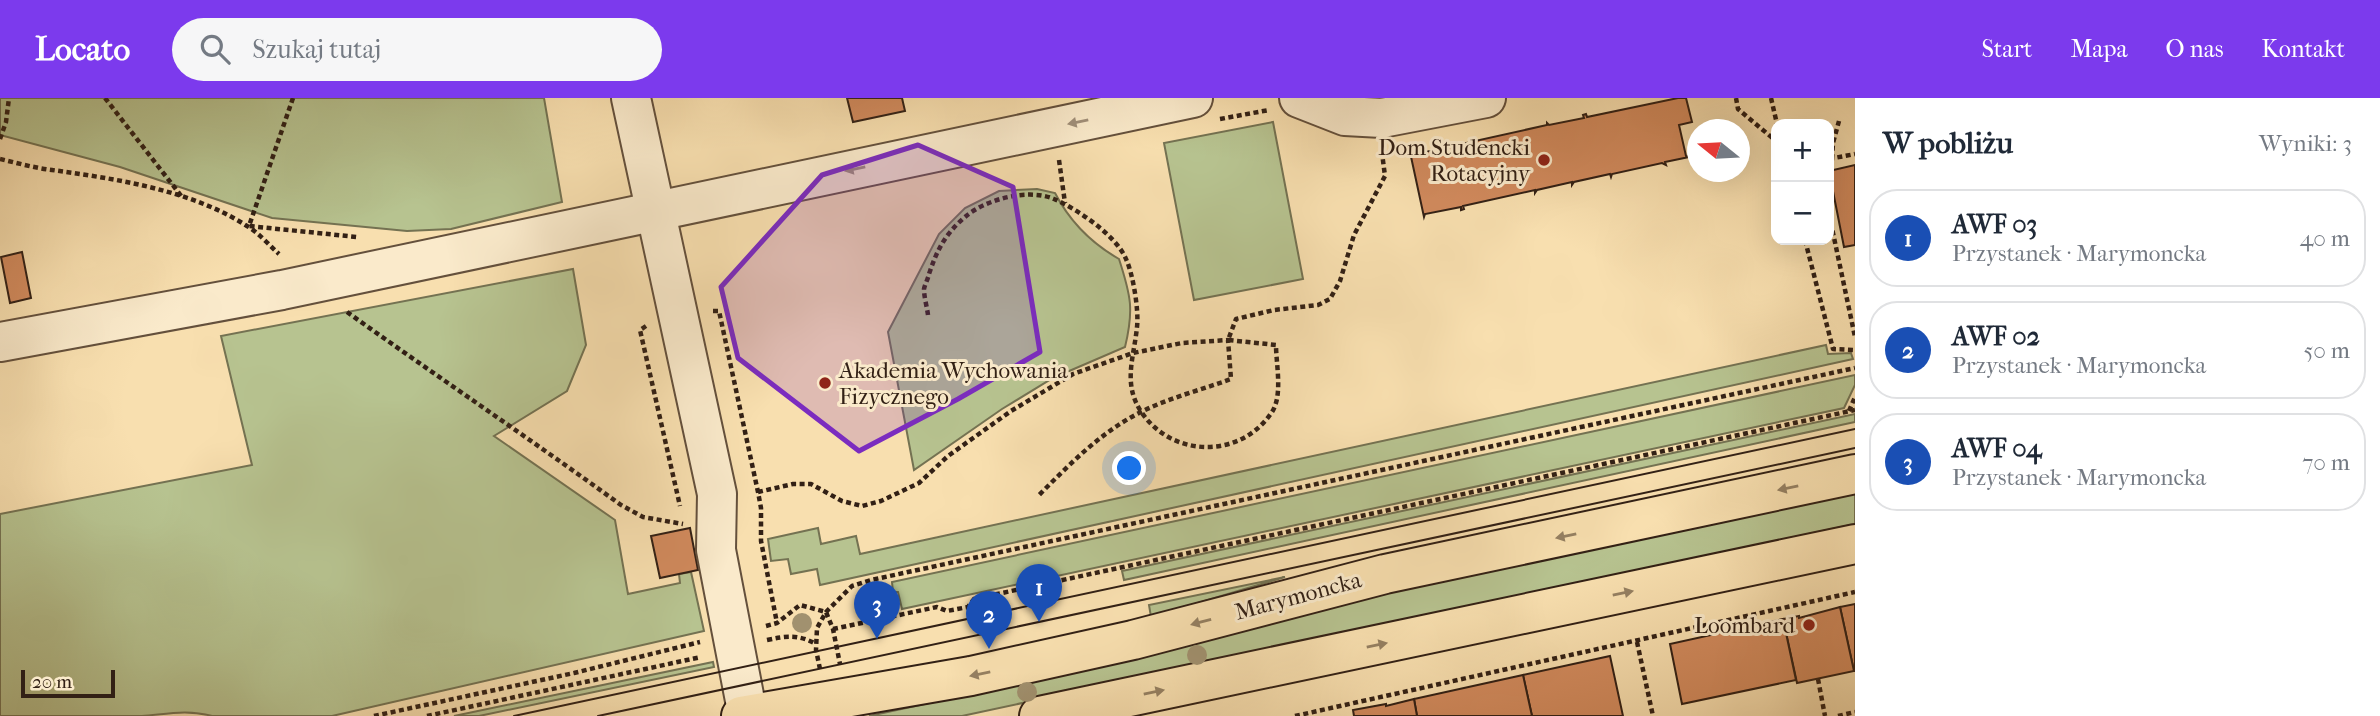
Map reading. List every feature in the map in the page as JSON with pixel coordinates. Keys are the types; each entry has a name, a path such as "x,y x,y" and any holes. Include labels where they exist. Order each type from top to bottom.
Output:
{"main road":[{"name":"Marymoncka","path":"745,716 971,676 1133,640 1375,576 1855,474"},
{"path":"1040,716 1855,544"}],"street":[{"path":"631,98 667,209 716,494 716,551 737,643 745,716"},
{"path":"1300,98 1345,116 1376,118 1486,98"},
{"path":"0,342 177,310 667,209 1200,110"}],"path":[{"path":"0,139 6,122 9,98"},
{"path":"105,98 182,198"},
{"path":"249,226 293,98"},
{"path":"1200,110 1291,105 1300,98"},
{"path":"1736,98 1738,109 1771,137"},
{"path":"1771,98 1776,119"},
{"path":"1039,495 1081,453 1114,428 1141,412 1231,379 1228,340 1236,319 1275,310 1318,305 1330,299 1340,281 1354,235 1385,176 1376,118"},
{"path":"1834,139 1839,121"},
{"path":"1058,151 1065,204"},
{"path":"1834,158 1855,154"},
{"path":"0,159 50,170 94,175 163,191 221,212 249,226 309,283 339,307 456,390 496,414 621,505 643,517 684,524"},
{"path":"758,492 793,484 811,484 842,501 862,506 881,501 919,483 948,456 1011,411 1073,374 1133,353 1182,343 1228,340 1276,345 1277,392 1273,411 1241,439 1217,448 1184,446 1154,428 1133,397 1129,368 1133,353 1138,323 1126,258 1103,231 1065,204 1046,196 999,198 969,214 952,228 938,249 924,289 928,316"},
{"path":"1834,238 1855,337"},
{"path":"1806,245 1833,349 1855,350"},
{"path":"710,311 719,311 758,492 761,541 777,623"},
{"path":"374,716 574,673 737,643 799,636 816,647 817,628 826,612 852,586 871,580 1855,368"},
{"path":"826,612 833,629 937,607 947,611 968,607 974,599 1852,410 1855,397"},
{"path":"1295,716 1855,592"},
{"path":"427,716 737,643 777,623 800,605 826,612"},
{"path":"1637,642 1653,716"},
{"path":"1818,679 1825,716"},
{"path":"1838,716 1855,712"}],"highlighted area":[{"path":"918,145 1013,187 1040,352 859,451 738,358 721,287 822,175"}],"green space":[{"path":"0,98 544,98 562,202 451,229 407,231 272,218 120,167 0,135"},
{"path":"1273,122 1303,279 1194,300 1164,143"},
{"path":"1037,189 1055,193 1082,231 1119,259 1130,303 1130,323 1125,347 1053,378 1002,409 914,470 888,332 939,234 965,208 999,191"},
{"path":"573,269 586,345 567,391 494,436 615,520 628,594 680,583 679,574 691,572 704,631 332,716 212,716 185,712 142,716 0,716 0,514 252,465 221,336"},
{"path":"1826,345 1828,354 1851,353 1853,359 820,585 817,569 791,574 788,559 771,561 768,539 818,528 821,544 856,536 860,554"},
{"path":"1855,375 1855,385 1844,408 902,609 898,592 893,592 892,582"},
{"path":"1855,414 1855,422 1124,580 1122,571"},
{"path":"1855,492 1855,524 962,716 869,716 1143,657 1369,595"},
{"path":"1285,577 1151,617 1149,605"},
{"path":"713,662 714,667 479,716 454,716"}],"building":[{"path":"847,98 902,98 905,111 853,122"},
{"name":"Dom Studencki Rotacyjny","path":"1686,98 1691,119 1679,125 1687,157 1665,162 1666,165 1662,163 1612,174 1611,177 1610,174 1574,182 1572,185 1572,182 1537,190 1535,193 1535,190 1463,206 1464,209 1461,210 1461,207 1425,214 1424,217 1410,152 1412,155 1547,123 1549,125 1584,118 1583,115 1586,114 1587,117"},
{"path":"1855,165 1855,245 1844,247 1834,196 1834,170"},
{"path":"22,252 31,298 10,303 1,257"},
{"path":"690,528 698,570 660,578 651,536"},
{"path":"1855,604 1855,671 1854,671 1840,607"},
{"path":"1840,607 1854,671 1797,683 1783,619 1799,618"},
{"path":"1783,619 1796,680 1682,704 1670,644"},
{"path":"1610,656 1623,716 1532,716 1523,675"},
{"path":"1523,675 1532,716 1417,716 1414,699"},
{"path":"1414,699 1417,716 1354,716 1353,710"}],"tram line":[{"path":"514,716 1855,429"},
{"path":"598,716 1855,448"}],"place":[{"name":"Dom Studencki Rotacyjny","path":"1544,160"},
{"name":"Akademia Wychowania Fizycznego","path":"825,383"},
{"name":"AWF 03","path":"1039,622"},
{"name":"Loombard","path":"1809,625"},
{"name":"AWF 04","path":"877,639"},
{"name":"AWF 02","path":"989,649"}]}
